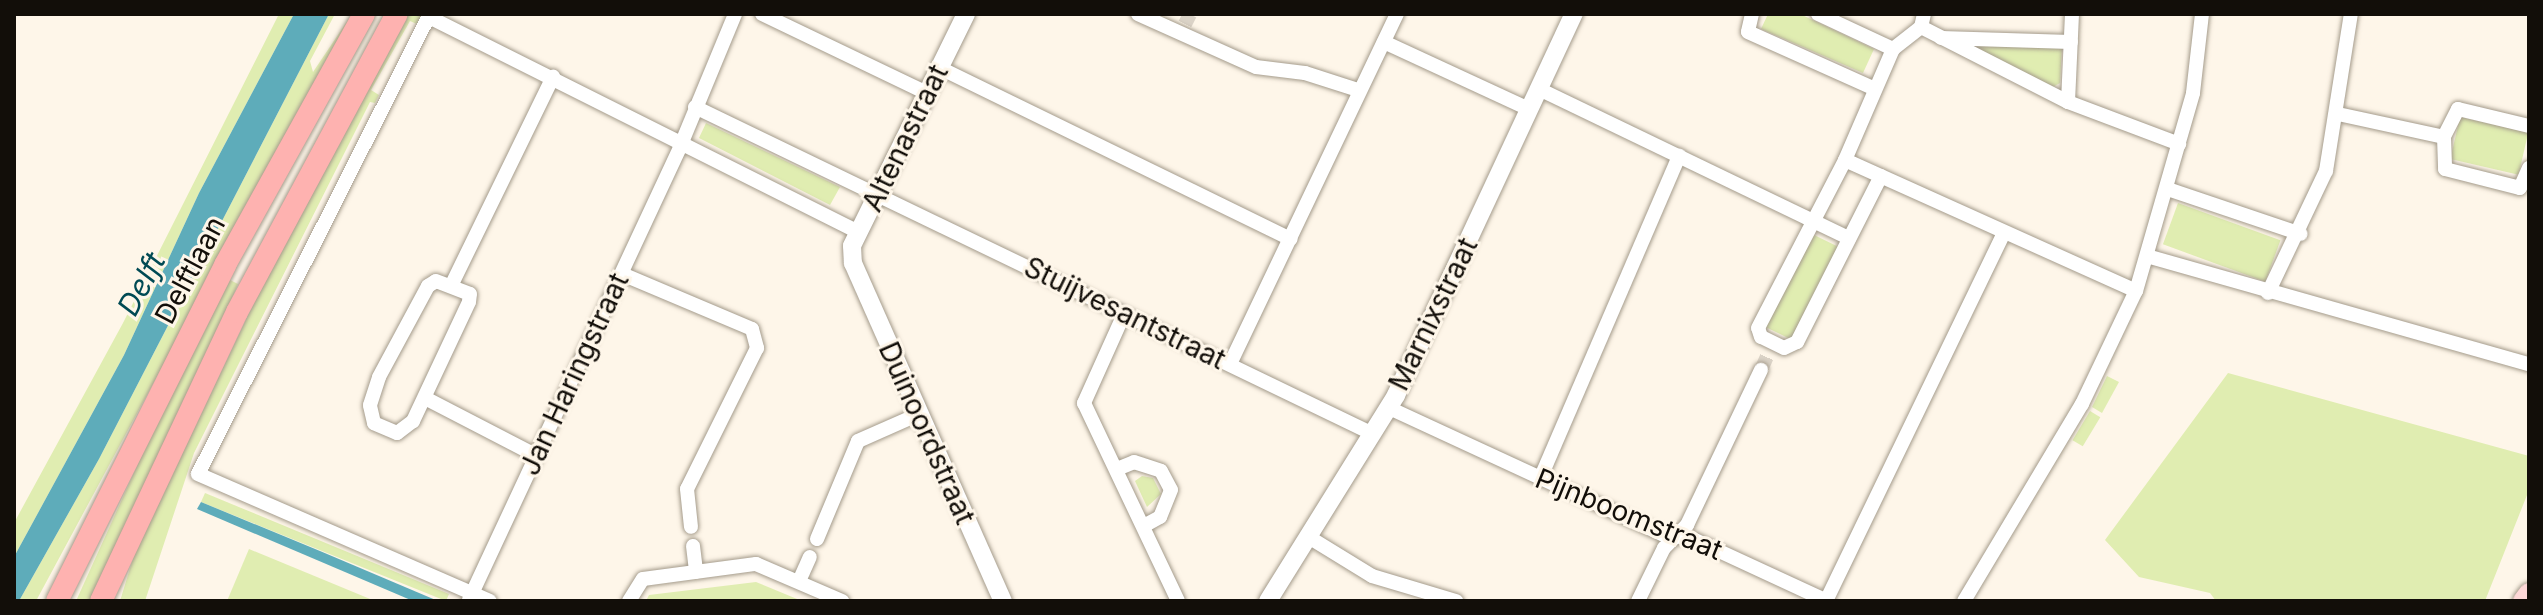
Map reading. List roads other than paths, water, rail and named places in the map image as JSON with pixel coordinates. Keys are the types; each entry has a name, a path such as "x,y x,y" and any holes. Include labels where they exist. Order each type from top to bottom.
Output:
{"main road":[{"name":"Delftlaan","path":"57,601 225,265 364,14"},
{"path":"101,601 237,312 397,14"},
{"path":"2523,601 2529,593"}],"street":[{"name":"Jan Haringstraat","path":"470,597 680,147 735,14"},
{"path":"762,14 927,93"},
{"name":"Altenastraat","path":"853,263 859,232 966,14"},
{"path":"1138,14 1182,29 1256,67 1305,73 1358,90"},
{"path":"1230,364 1358,90 1397,14"},
{"name":"Marnixstraat","path":"1268,601 1387,407 1574,14"},
{"path":"1752,14 1748,32 1875,89"},
{"path":"1818,14 1893,49"},
{"path":"2068,102 2072,14"},
{"path":"1964,601 2082,404 2150,257 2193,93 2202,14"},
{"path":"2268,293 2301,234 2326,171 2338,114 2351,14"},
{"path":"490,601 470,597 198,474 429,16 666,131 680,147 859,232"},
{"path":"1926,26 2068,102 2179,144"},
{"path":"1881,176 1797,342 1784,348 1770,349 1758,328 1845,160 1893,49 1926,26 2071,42"},
{"path":"1384,42 1529,109"},
{"path":"940,68 1291,239"},
{"path":"451,286 553,77"},
{"path":"1539,89 1849,238"},
{"name":"Stuijvesantstraat","path":"695,107 879,193 1371,433"},
{"path":"2529,126 2458,109 2444,137 2445,169 2520,188 2529,168"},
{"path":"2338,114 2444,137"},
{"path":"1540,479 1679,156"},
{"path":"1845,160 2136,291"},
{"path":"2168,189 2301,234"},
{"path":"1827,601 2004,233"},
{"path":"2150,257 2268,293 2529,364"},
{"name":"Duinoordstraat","path":"853,263 917,415 1003,601"},
{"path":"622,274 752,329 757,348 687,489 691,527"},
{"path":"436,281 470,294 425,398 413,421 397,433 374,423 370,405 379,377 428,286 436,281"},
{"path":"1124,314 1084,403 1178,601"},
{"path":"1638,601 1664,548 1687,525 1761,370"},
{"path":"425,398 535,455"},
{"name":"Pijnboomstraat","path":"1387,407 1540,479 1676,536 1693,539 1802,596 1827,601"},
{"path":"817,539 858,441 917,415"},
{"path":"1117,469 1134,462 1161,471 1171,490 1160,517 1144,526"},
{"path":"1307,536 1372,576 1419,596 1456,601"},
{"path":"693,546 696,572"},
{"path":"800,579 810,557"},
{"path":"629,601 643,579 756,564 800,579 842,601"}],"water":[{"path":"294,14 329,14 99,459 19,601 14,601 14,557 124,355 199,193"},
{"path":"201,502 438,601 413,601 197,509"}],"tunnel":[{"path":"1185,24 1190,14"},
{"path":"1761,370 1768,354"}],"water label":[{"name":"Delft","path":"141,284"}]}
